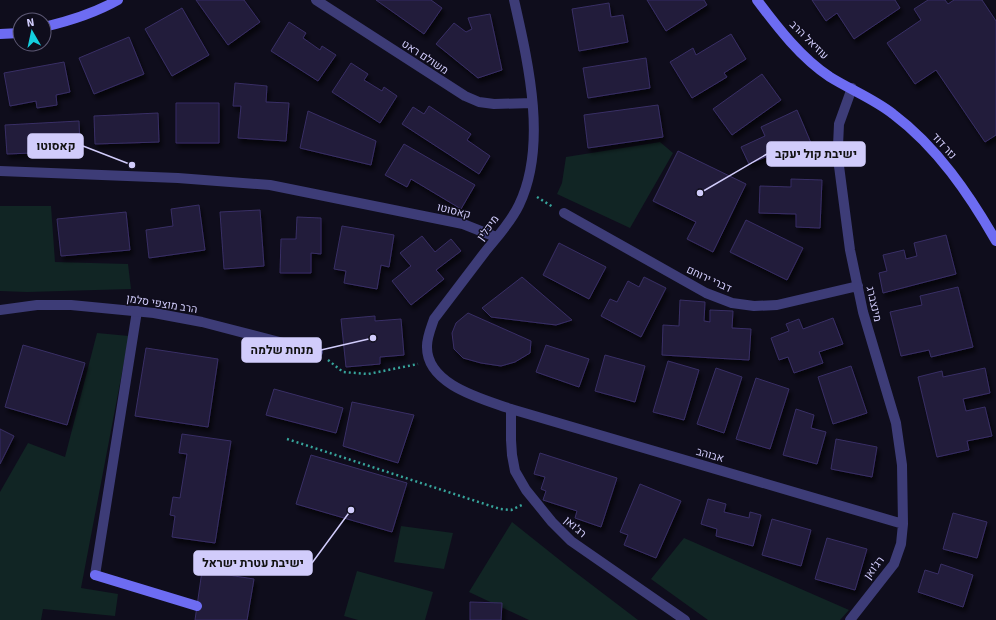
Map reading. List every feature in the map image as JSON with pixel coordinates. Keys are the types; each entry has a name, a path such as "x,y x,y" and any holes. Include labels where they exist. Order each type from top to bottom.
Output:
{"street":[{"path":"52,26 102,9 118,0"},
{"name":"משולם ראט","path":"316,0 465,96 479,102 494,104 532,103"},
{"name":"מיכלין","path":"511,409 472,395 452,385 438,374 430,362 426,347 428,334 434,319 518,207 531,172 533,152 532,103 528,70 514,0"},
{"name":"עוזיאל הרב","path":"757,0 790,42 830,77 852,88"},
{"path":"0,34 12,33"},
{"name":"נזר דוד","path":"852,88 893,113 918,136 952,173 978,208 996,241"},
{"name":"מינצברג","path":"852,88 839,124 838,146 850,250 863,312 896,423 902,465 903,524"},
{"name":"קאסוטו","path":"0,171 178,178 270,185 463,224 496,238"},
{"name":"דברי ירוחם","path":"564,214 706,293 732,303 754,306 777,306 858,286"},
{"name":"הרב מוצפי סלמן","path":"0,310 36,305 71,305 137,311 202,322 318,352"},
{"path":"137,311 95,575 197,606"},
{"name":"אבוהב","path":"511,409 903,524"},
{"name":"רג'ואן","path":"511,409 512,455 516,471 532,498 552,522 571,541 685,620"},
{"name":"רג'ואן","path":"850,620 894,564 901,544 903,524"}],"path":[{"path":"525,190 564,214"},
{"path":"318,352 343,372 368,374 430,362"},
{"path":"287,439 500,509 510,510 518,508 532,498"}],"green space":[{"path":"660,142 673,153 630,228 557,194 562,183 566,157"},
{"path":"0,206 51,206 55,262 128,264 131,289 27,292 0,291"},
{"path":"97,333 129,336 81,588 118,594 115,616 43,609 41,620 0,620 0,492 28,443 65,457"},
{"path":"512,522 638,620 529,620 469,592"},
{"path":"401,526 453,533 444,569 394,562"},
{"path":"684,538 849,610 840,620 708,620 651,579"},
{"path":"357,571 433,592 425,620 358,620 344,616"}],"building":[{"path":"196,0 244,0 260,22 228,45"},
{"path":"376,0 431,0 442,8 424,34"},
{"path":"647,0 704,0 707,5 666,31"},
{"path":"812,0 895,0 900,8 854,39 837,13 826,21"},
{"path":"928,0 945,0 948,4 954,0 982,0 996,21 996,135 985,142 936,70 915,84 887,43 921,20 914,9"},
{"path":"609,3 611,17 623,15 628,42 579,51 572,9"},
{"path":"182,8 209,55 172,76 145,29"},
{"path":"490,14 502,70 478,78 436,44 454,23 466,32 472,29 468,18"},
{"path":"289,22 306,33 303,38 320,50 322,46 336,55 318,81 271,51"},
{"path":"731,34 746,59 724,73 727,77 692,98 670,62 693,48 696,55"},
{"path":"129,37 144,74 94,94 79,58"},
{"path":"646,58 650,88 588,98 583,68"},
{"path":"64,62 70,92 56,95 57,105 37,108 36,101 10,106 4,73"},
{"path":"351,63 368,74 364,80 382,91 384,87 397,96 380,123 332,92"},
{"path":"762,74 781,100 732,135 713,109"},
{"path":"235,83 267,86 266,102 289,103 286,141 238,138 241,106 233,106"},
{"path":"176,103 219,103 219,143 176,143"},
{"path":"658,105 663,137 588,148 584,115"},
{"path":"429,106 471,134 467,140 490,156 479,174 402,124 413,107 424,114"},
{"path":"797,110 814,150 787,161 782,150 749,164 741,147 765,136 761,127"},
{"path":"308,111 376,141 371,165 300,148"},
{"path":"158,113 159,142 95,144 94,116"},
{"path":"79,121 80,151 7,154 5,125"},
{"path":"404,144 475,185 461,209 411,179 407,187 385,175"},
{"path":"678,151 746,184 713,252 687,239 696,222 653,201"},
{"path":"791,179 822,180 820,228 796,227 796,214 759,213 760,186 791,187"},
{"path":"199,205 205,250 149,258 146,230 173,226 171,209"},
{"path":"260,210 264,266 224,269 220,212"},
{"path":"126,212 130,250 61,256 57,219"},
{"path":"297,217 321,218 321,254 311,253 311,273 280,273 281,239 296,239"},
{"path":"746,220 803,248 787,280 730,252"},
{"path":"342,226 394,235 389,267 381,265 377,289 344,283 346,271 334,269"},
{"path":"946,235 956,274 883,293 879,273 887,271 883,255 904,250 906,259 917,256 914,243"},
{"path":"422,236 435,252 451,239 461,251 436,270 444,279 411,305 392,281 411,266 400,253"},
{"path":"559,243 606,267 589,299 543,275"},
{"path":"522,277 572,320 556,325 491,317 482,308"},
{"path":"644,277 666,288 641,337 601,316 610,299 617,302 628,281 639,287"},
{"path":"958,287 973,347 931,357 929,350 901,356 890,312 922,305 920,296"},
{"path":"680,300 705,302 704,321 710,322 710,310 733,311 732,328 751,329 749,360 662,355 663,325 679,326"},
{"path":"468,313 531,341 530,353 515,362 501,366 463,358 454,349 452,333 456,323"},
{"path":"375,316 375,321 401,319 404,355 380,357 380,364 346,367 341,319"},
{"path":"833,318 843,344 819,352 823,363 794,373 788,357 779,360 771,338 789,331 786,324 799,319 803,329"},
{"path":"23,345 85,363 67,425 5,407"},
{"path":"546,345 589,359 579,387 536,372"},
{"path":"146,348 218,359 208,427 135,416"},
{"path":"605,355 645,366 635,402 595,391"},
{"path":"668,361 699,370 684,420 653,412"},
{"path":"851,366 867,413 833,424 818,377"},
{"path":"716,368 742,377 724,433 697,424"},
{"path":"985,368 990,393 963,399 966,411 985,407 992,436 967,441 969,450 937,457 918,377 942,371 943,377"},
{"path":"756,378 789,389 770,449 736,439"},
{"path":"274,389 343,408 336,433 266,415"},
{"path":"352,402 414,415 398,463 343,446"},
{"path":"796,409 814,415 811,428 826,432 817,464 783,455"},
{"path":"0,429 14,436 0,464"},
{"path":"182,434 231,441 215,543 172,537 175,516 170,515 173,497 180,498 187,454 179,453"},
{"path":"836,439 877,447 872,477 831,469"},
{"path":"540,453 617,478 601,527 575,518 577,511 543,500 546,491 541,489 545,477 534,474"},
{"path":"311,455 407,483 392,532 296,504"},
{"path":"640,484 681,501 656,558 624,545 628,535 620,532"},
{"path":"708,499 726,504 724,512 749,518 750,512 761,515 753,546 716,536 717,529 701,524"},
{"path":"953,513 987,522 977,558 943,549"},
{"path":"772,519 811,530 801,566 762,555"},
{"path":"827,538 867,549 855,590 815,579"},
{"path":"941,564 973,575 963,607 918,592 925,570 938,574"},
{"path":"202,571 254,579 247,620 195,620"},
{"path":"470,602 502,603 501,620 470,620"}],"place":[{"name":"קאסוטו","path":"132,165"},
{"name":"ישיבת קול יעקב","path":"700,193"},
{"name":"מנחת שלמה","path":"373,338"},
{"name":"ישיבת עטרת ישראל","path":"351,510"}]}
